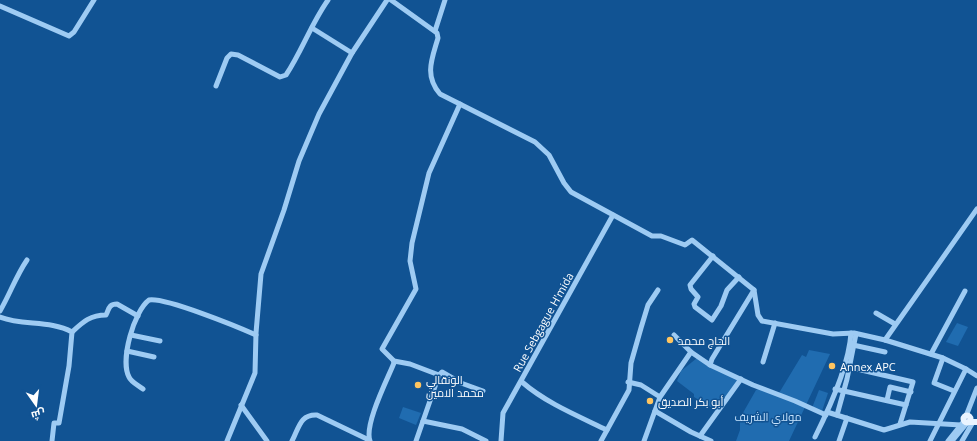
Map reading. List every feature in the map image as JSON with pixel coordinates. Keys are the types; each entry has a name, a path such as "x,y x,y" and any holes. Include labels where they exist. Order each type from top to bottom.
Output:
{"street":[{"path":"0,6 69,36 74,32 94,0"},
{"path":"216,86 227,58 231,54 238,55 280,77 284,76 308,39 312,28 328,0"},
{"path":"227,441 255,373 259,285 267,255 284,210 299,161 310,131 352,53 387,0"},
{"path":"391,0 435,31 438,38 430,70 431,82 443,97 535,142 549,155 568,188 613,215 652,236 661,236 685,245 692,240 754,290 760,320 833,334 853,334 885,340 943,358 966,368 977,376"},
{"path":"435,31 445,0"},
{"path":"312,28 352,53"},
{"path":"439,375 410,364 394,361 382,350 416,289 410,261 412,243 430,173 460,104"},
{"path":"885,340 894,324 977,209"},
{"name":"Rue Sebgague H'mida","path":"501,441 503,413 522,382 613,215"},
{"path":"713,256 690,285 691,289 698,297 694,304 695,307 712,320 721,306 727,290 739,277"},
{"path":"0,311 9,296 14,280 27,260"},
{"path":"601,441 628,392 628,382 643,320 648,305 658,290"},
{"path":"710,365 712,359 754,290"},
{"path":"931,354 965,291"},
{"path":"143,389 132,382 128,376 126,364 131,335 138,316 148,302 157,300 198,313 256,336"},
{"path":"52,441 54,423 60,423 69,366 72,332 86,319 95,315 106,315 112,304 116,304 138,316"},
{"path":"876,313 894,324"},
{"path":"1,319 51,326 72,332"},
{"path":"763,362 775,323"},
{"path":"837,415 850,367 853,334"},
{"path":"816,437 844,366 853,334"},
{"path":"131,335 160,342"},
{"path":"674,335 691,352 710,365 826,414 837,415 884,430 889,430 900,424 910,422 939,423 969,421"},
{"path":"853,345 885,352"},
{"path":"128,351 154,357"},
{"path":"644,441 660,397 691,352"},
{"path":"943,358 934,383 954,391"},
{"path":"370,440 369,432 371,421 394,361"},
{"path":"844,366 914,382 900,424"},
{"path":"930,441 966,368"},
{"path":"416,441 441,372 461,383 483,392"},
{"path":"896,388 900,378"},
{"path":"700,436 741,379"},
{"path":"522,382 534,392 607,430"},
{"path":"628,382 641,385 660,397"},
{"path":"887,400 890,387 911,392"},
{"path":"962,441 969,421 977,388"},
{"path":"835,389 906,405"},
{"path":"241,405 266,441"},
{"path":"655,411 711,441"},
{"path":"292,441 303,418 309,415 317,416 370,440"},
{"path":"840,441 847,418"},
{"path":"423,421 462,429 486,441"},
{"path":"948,441 969,421"},
{"path":"952,441 969,421"}],"green space":[{"path":"957,323 968,327 958,346 946,342"},
{"name":"مولاي الشريف","path":"809,350 830,354 789,441 736,441 740,430 740,418 756,390 759,389 779,393 802,355 806,357"},
{"path":"697,358 738,380 716,410 694,397 694,394 677,381 681,371"},
{"path":"819,390 828,393 822,411 812,408"},
{"path":"403,407 421,413 416,425 399,418"}],"place":[{"name":"الحاج محمد","path":"670,340"},
{"name":"Annex APC","path":"832,366"},
{"name":"الونقالي محمد الامين","path":"418,385"},
{"name":"أبو بكر الصديق","path":"650,401"}]}
